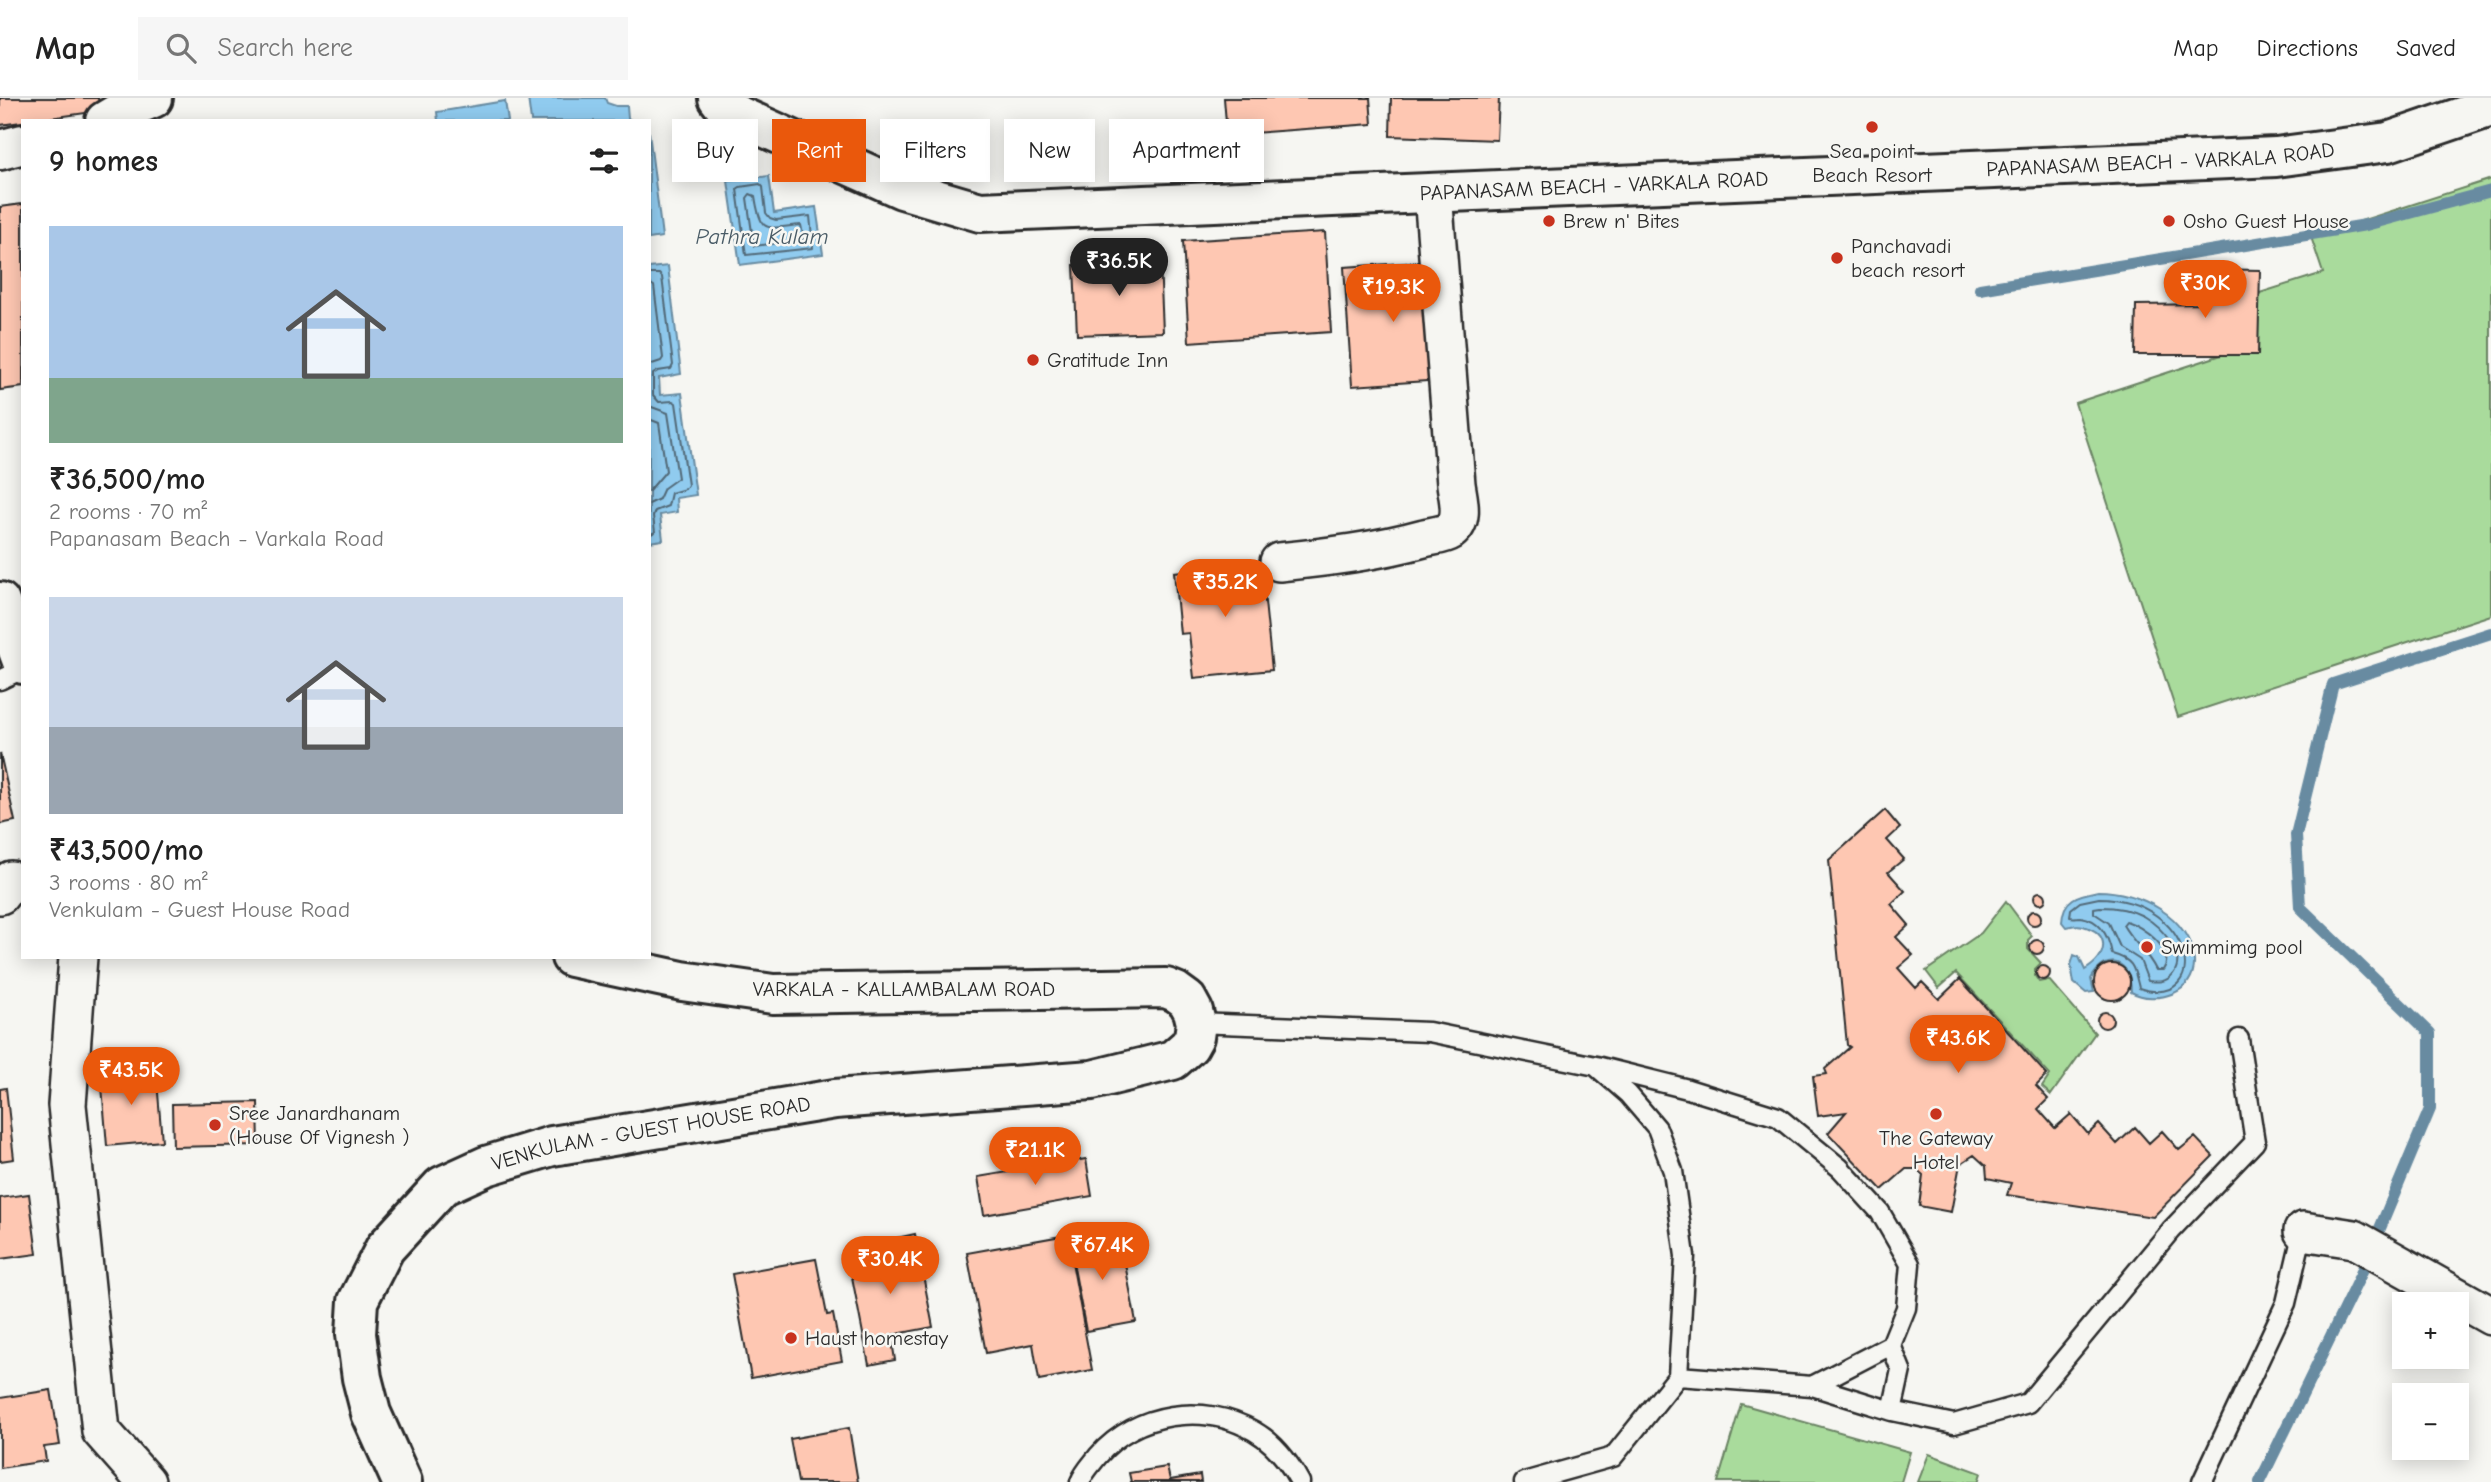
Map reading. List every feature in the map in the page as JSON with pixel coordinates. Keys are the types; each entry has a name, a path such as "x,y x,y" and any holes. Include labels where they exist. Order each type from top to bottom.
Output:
{"street":[{"path":"108,119 153,98"},
{"name":"PAPANASAM BEACH - VARKALA ROAD","path":"718,98 728,111 902,189 980,212 2276,157 2388,142 2491,107"},
{"path":"0,150 21,145"},
{"path":"1279,562 1346,555 1406,544 1450,531 1456,524 1460,506 1456,485 1433,193"},
{"path":"0,601 21,659"},
{"path":"78,959 67,1105 101,1431 146,1482"},
{"name":"VARKALA - KALLAMBALAM ROAD","path":"580,959 682,981 773,994 1166,988 1186,1000 1193,1011 1192,1035"},
{"name":"VENKULAM - GUEST HOUSE ROAD","path":"402,1482 371,1413 362,1378 356,1334 358,1301 385,1248 442,1186 486,1166 552,1146 835,1099 1092,1080 1173,1060 1192,1035"},
{"path":"2303,1231 2354,1238 2491,1316"}],"lane":[{"path":"0,680 21,670"},
{"path":"1192,1035 1429,1032 1596,1066 1688,1089 1778,1117 1840,1168 1880,1212 1910,1264 1906,1308 1891,1345 1812,1386"},
{"path":"1678,1376 1812,1386 1892,1411 1954,1424 2028,1403 2171,1230 2255,1142 2239,1039"},
{"path":"1524,1482 1613,1457 1678,1376 1685,1256 1673,1171 1657,1128 1629,1094 1596,1066"},
{"path":"2202,1482 2286,1303 2303,1231"},
{"path":"1891,1345 1901,1370 1892,1411"},
{"path":"1080,1482 1083,1473 1109,1444 1142,1423 1180,1414 1219,1416 1255,1431 1285,1457 1300,1482"}],"green space":[{"path":"2491,179 2491,615 2178,717 2075,403 2258,343 2244,298 2323,273 2311,237"},
{"path":"2006,901 2032,936 2028,940 2028,949 2041,963 2035,969 2039,982 2049,980 2095,1033 2051,1095 2042,1087 2050,1075 1956,973 1939,988 1926,971 1981,933"},
{"path":"1741,1404 1910,1452 1901,1482 1718,1482"},
{"path":"1929,1454 1981,1473 1978,1482 1918,1482"}],"water":[{"path":"528,98 605,98 607,103 627,106 629,119 531,119"},
{"path":"505,101 508,119 438,119 437,112"},
{"path":"651,148 662,237 651,239"},
{"name":"Pathra Kulam","path":"769,176 774,213 816,207 823,254 740,265 728,182 758,182 758,177"},
{"path":"668,266 681,374 659,378 660,395 682,393 696,495 676,498 677,512 660,515 663,540 651,542 651,268"},
{"name":"Swimmimg pool","path":"2098,891 2129,895 2145,901 2160,909 2183,931 2194,961 2193,972 2181,989 2162,997 2141,996 2131,992 2130,981 2123,966 2111,962 2097,970 2091,979 2094,992 2086,993 2074,983 2071,965 2074,955 2079,957 2085,970 2098,959 2103,946 2099,934 2092,930 2077,925 2066,927 2062,922 2063,914 2073,899"}],"building":[{"path":"0,98 98,98 100,111 43,119 21,119 21,122 0,125"},
{"path":"1224,98 1370,98 1372,124 1264,132 1264,119 1226,119"},
{"path":"1391,98 1499,98 1497,140 1390,136"},
{"path":"21,204 21,387 0,390 0,207"},
{"path":"1325,232 1331,332 1189,342 1183,241"},
{"path":"1160,261 1163,332 1077,335 1074,265"},
{"path":"1434,261 1442,380 1352,386 1344,267"},
{"path":"2209,269 2260,270 2258,355 2135,355 2136,305 2208,304"},
{"path":"1261,563 1272,670 1194,678 1189,633 1180,634 1174,572"},
{"path":"0,753 15,821 0,824"},
{"path":"1885,810 1900,828 1887,840 1904,859 1888,872 1905,891 1891,904 1909,925 1896,937 1913,955 1898,968 1916,988 1922,982 1939,999 1960,979 2047,1075 2036,1086 2048,1099 2038,1109 2055,1128 2071,1114 2088,1134 2099,1124 2117,1144 2135,1127 2149,1143 2162,1131 2179,1150 2195,1137 2213,1156 2153,1217 2007,1195 2011,1183 1987,1178 1986,1166 1974,1155 1960,1164 1951,1212 1919,1206 1923,1175 1916,1169 1906,1169 1882,1190 1828,1133 1846,1112 1818,1116 1813,1076 1827,1074 1825,1069 1850,1047 1847,1045 1829,860"},
{"path":"2035,893 2045,893 2045,903 2035,903"},
{"path":"2034,911 2039,913 2039,923 2034,925 2029,923 2027,918 2029,913"},
{"path":"2037,940 2042,942 2042,952 2037,954 2032,952 2030,947 2032,942"},
{"path":"2112,964 2125,969 2130,982 2125,995 2112,1000 2099,995 2094,982 2099,969"},
{"path":"2043,966 2048,968 2048,978 2043,980 2038,978 2036,973 2038,968"},
{"path":"2102,1012 2108,1012 2113,1020 2111,1026 2102,1028 2097,1023 2097,1017"},
{"path":"156,1069 162,1141 107,1146 101,1074"},
{"path":"6,1088 14,1159 0,1161 0,1089"},
{"name":"Sree Janardhanam (House Of Vignesh )","path":"258,1102 259,1145 173,1147 172,1104"},
{"path":"1086,1159 1092,1196 984,1215 978,1177"},
{"path":"29,1194 37,1254 0,1259 0,1198"},
{"path":"1119,1232 1136,1322 1086,1331 1069,1241"},
{"path":"915,1234 933,1327 891,1335 895,1360 869,1365 848,1256 893,1248 892,1239"},
{"path":"1067,1235 1092,1370 1039,1380 1033,1344 986,1353 967,1253"},
{"name":"Haust homestay","path":"816,1259 827,1315 833,1314 842,1361 751,1378 732,1274"},
{"path":"51,1390 60,1445 44,1447 46,1461 0,1468 0,1398"},
{"path":"849,1428 858,1482 798,1482 790,1439"},
{"path":"1167,1467 1170,1480 1200,1475 1201,1482 1131,1482 1129,1473"}],"waterway":[{"path":"1980,289 2366,225 2491,191"},
{"path":"2260,1482 2360,1276 2430,1109 2430,1033 2300,907 2296,835 2333,684 2491,633"}],"place":[{"name":"Sea point Beach Resort","path":"1872,127"},
{"name":"Brew n' Bites","path":"1549,221"},
{"name":"Osho Guest House","path":"2169,221"},
{"name":"Panchavadi beach resort","path":"1837,258"},
{"name":"Gratitude Inn","path":"1033,360"},
{"name":"Swimmimg pool","path":"2147,947"},
{"name":"The Gateway Hotel","path":"1936,1114"},
{"name":"Sree Janardhanam (House Of Vignesh )","path":"215,1125"},
{"name":"Haust homestay","path":"791,1338"}]}
